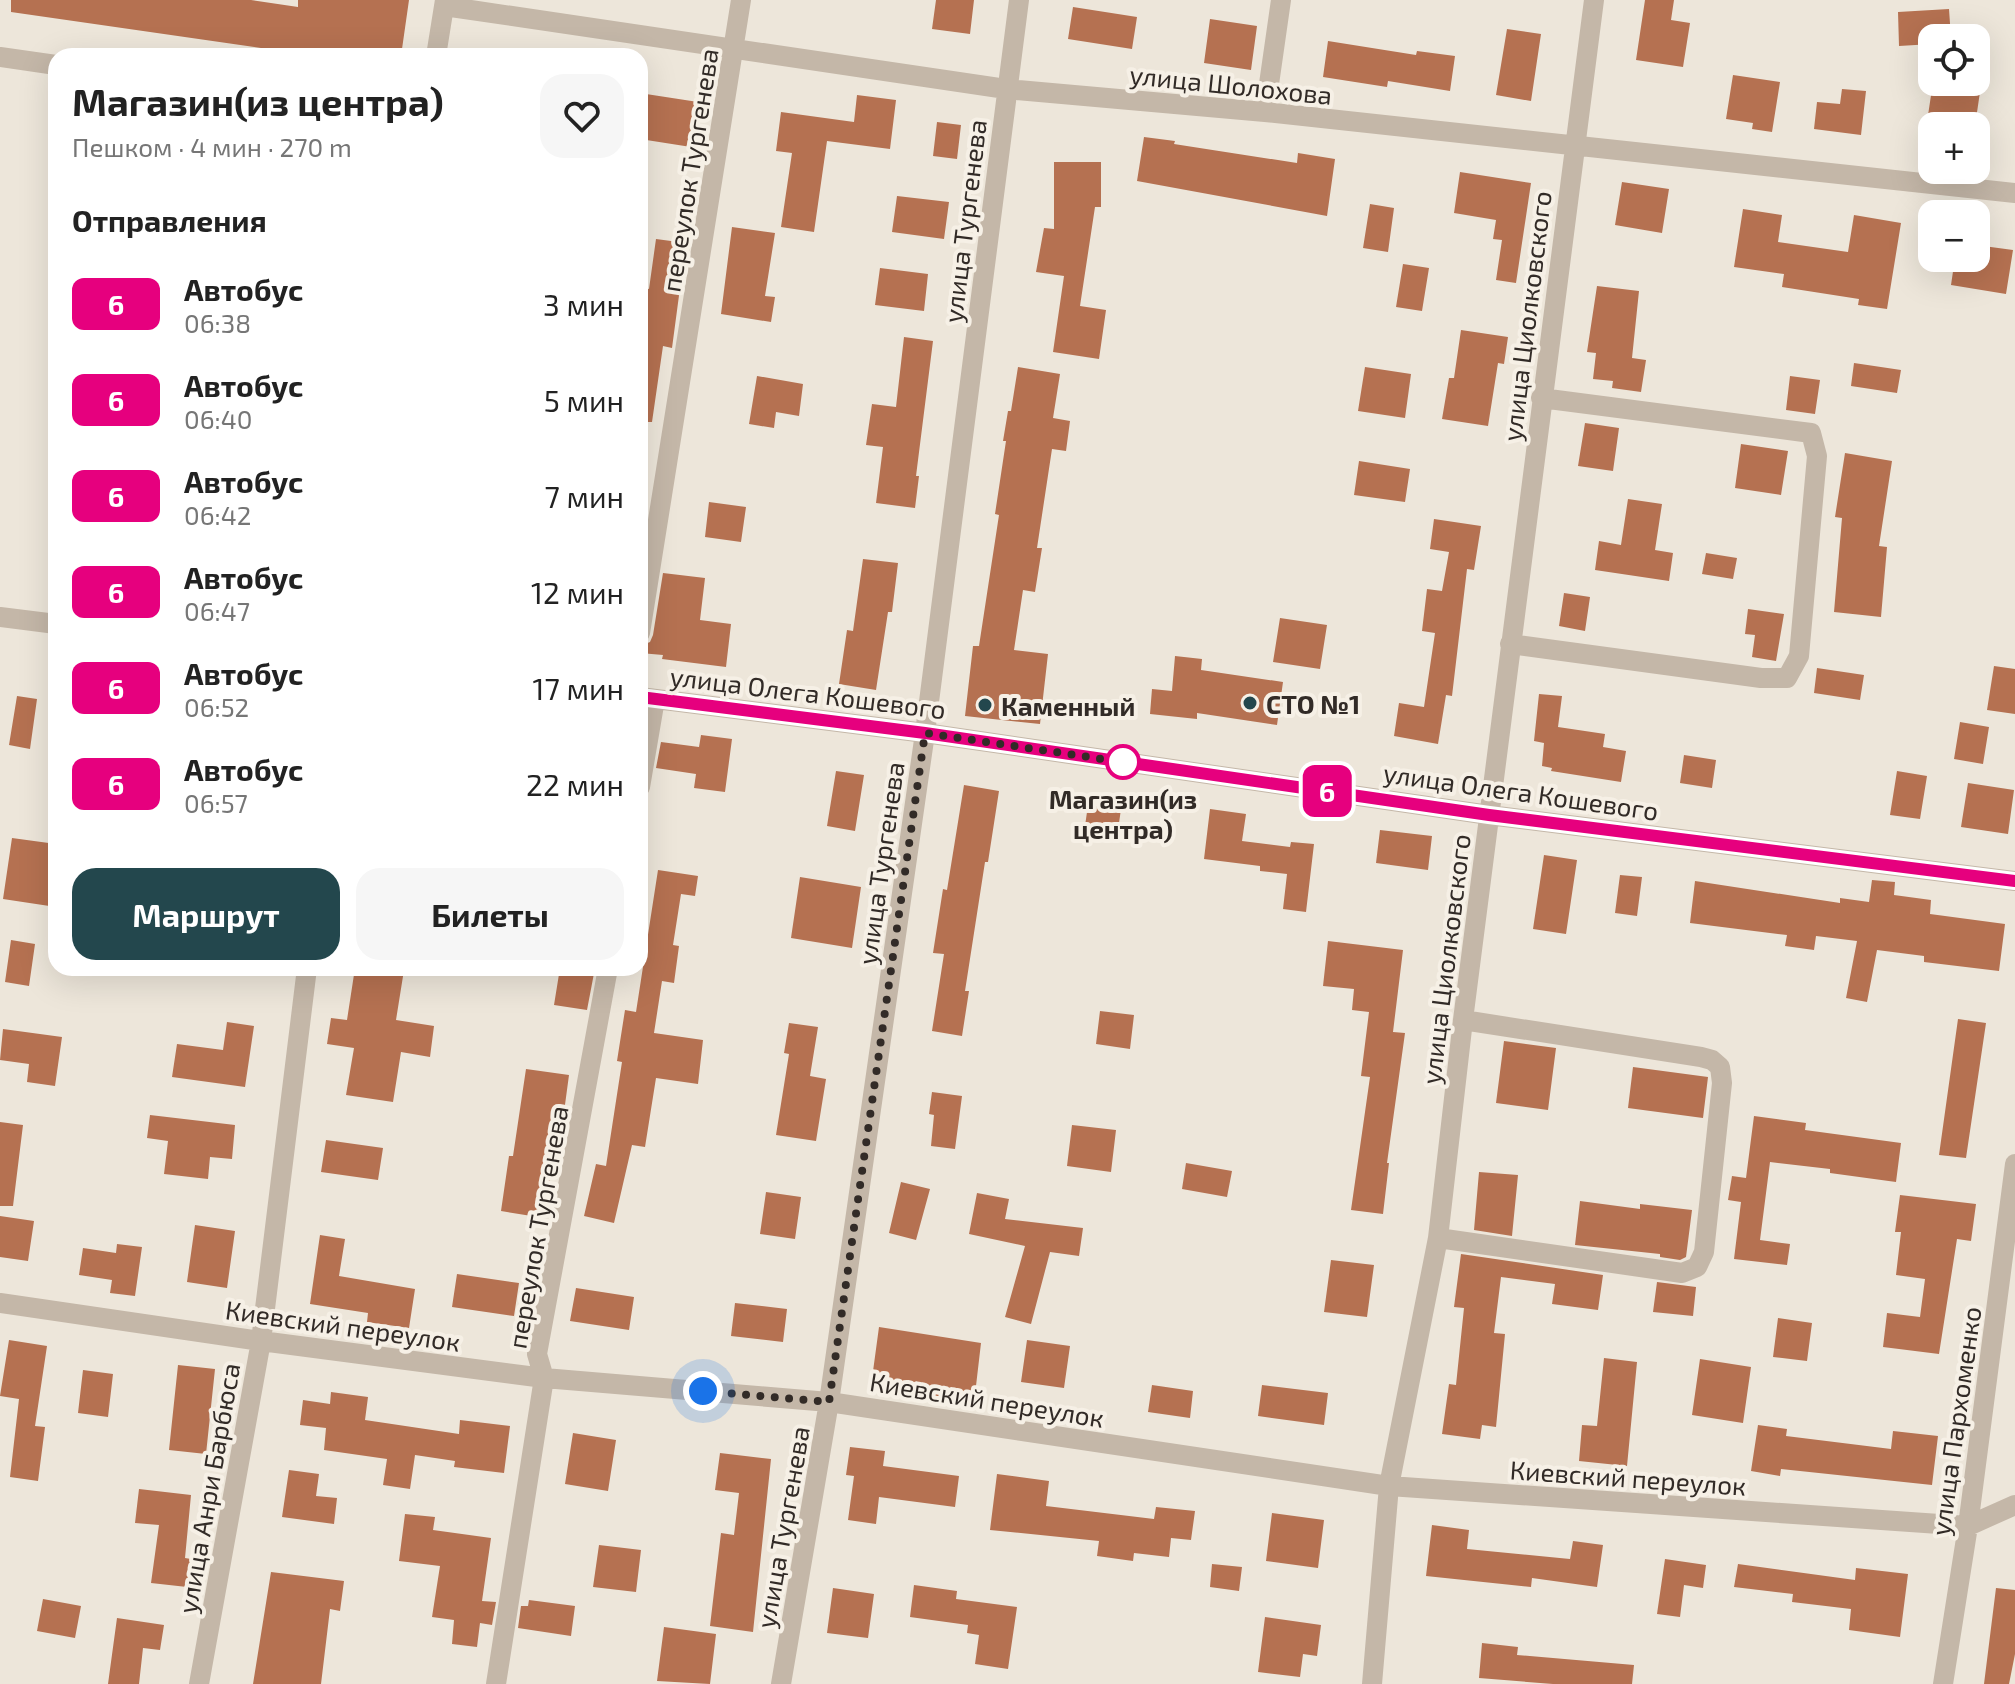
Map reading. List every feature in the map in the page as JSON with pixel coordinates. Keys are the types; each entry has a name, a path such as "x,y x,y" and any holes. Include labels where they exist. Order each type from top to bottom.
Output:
{"street":[{"name":"переулок Тургенева","path":"648,584 741,0"},
{"name":"улица Тургенева","path":"781,1684 829,1402 925,733 1019,0"},
{"path":"1265,112 1281,0"},
{"name":"улица Циолковского","path":"1372,1684 1389,1486 1438,1238 1510,644 1594,0"},
{"name":"улица Шолохова","path":"444,3 735,50 1006,89 1265,112 2015,193"},
{"path":"437,48 444,3"},
{"path":"0,57 48,64"},
{"path":"1510,644 1761,678 1787,678 1799,656 1817,456 1811,433 1541,398"},
{"path":"0,621 48,624"},
{"name":"улица Олега Кошевого","path":"648,698 925,733 1489,815 2015,881"},
{"name":"улица Анри Барбюса","path":"199,1684 261,1341 306,976"},
{"name":"переулок Тургенева","path":"496,1684 544,1378 537,1354 607,976"},
{"path":"1438,1238 1682,1273 1697,1267 1704,1252 1722,1083 1720,1067 1712,1060 1701,1057 1463,1020"},
{"name":"улица Пархоменко","path":"1943,1684 1968,1526 2015,1164"},
{"name":"Киевский переулок","path":"0,1303 544,1378 829,1402 1389,1486 1968,1526"},
{"path":"1968,1526 2015,1505"}],"building":[{"path":"11,0 251,0 298,7 298,0 409,0 402,48 261,48 11,12"},
{"path":"936,0 974,0 970,34 932,29"},
{"path":"1645,0 1674,0 1671,20 1690,23 1683,67 1636,60"},
{"path":"1073,7 1137,17 1132,49 1068,39"},
{"path":"1949,9 1950,24 1918,24 1918,45 1899,46 1898,12"},
{"path":"1210,19 1257,26 1251,70 1204,63"},
{"path":"1507,29 1541,34 1531,101 1496,95"},
{"path":"1328,41 1416,55 1417,51 1455,56 1450,91 1388,81 1387,87 1323,77"},
{"path":"1733,75 1780,82 1772,132 1752,129 1753,123 1726,119"},
{"path":"1842,89 1866,91 1861,135 1814,129 1817,102 1840,104"},
{"path":"648,94 698,102 691,147 648,140"},
{"path":"857,95 896,100 890,149 827,141 814,232 781,227 792,153 776,151 781,112 854,122"},
{"path":"1931,96 1979,96 1977,112 1928,112"},
{"path":"937,122 961,125 957,159 933,156"},
{"path":"1144,137 1297,163 1298,153 1335,159 1327,216 1137,181"},
{"path":"1054,162 1101,162 1101,207 1095,207 1080,306 1106,310 1099,359 1053,352 1064,276 1036,272 1044,228 1054,229"},
{"path":"1460,172 1531,183 1516,283 1496,280 1502,240 1493,239 1496,220 1454,213"},
{"path":"1622,182 1669,189 1662,233 1615,225"},
{"path":"897,196 949,202 944,239 892,232"},
{"path":"1370,204 1394,208 1388,252 1363,248"},
{"path":"1743,209 1782,215 1778,242 1848,252 1854,215 1901,223 1887,309 1858,305 1859,299 1782,287 1784,274 1734,267"},
{"path":"732,227 775,233 765,296 775,297 771,322 721,314"},
{"path":"656,239 686,243 672,348 663,346 652,422 648,422 649,289"},
{"path":"1990,247 2013,250 2006,294 1951,285 1953,272 1990,272"},
{"path":"1403,264 1429,268 1422,311 1396,307"},
{"path":"880,268 928,274 924,311 875,305"},
{"path":"1597,286 1639,291 1632,358 1646,360 1641,392 1612,388 1613,381 1593,379 1596,353 1587,352"},
{"path":"1461,330 1508,337 1504,364 1498,363 1488,426 1442,419 1449,378 1454,378"},
{"path":"904,337 933,341 916,476 919,476 915,508 876,503 883,447 866,445 872,404 896,407"},
{"path":"1854,363 1901,370 1897,393 1851,386"},
{"path":"1018,367 1060,374 1053,418 1070,421 1066,451 1052,449 1037,548 1042,548 1035,592 1023,590 1014,650 1048,654 1040,724 965,716 973,646 979,646 999,515 995,514 1006,441 1003,441"},
{"path":"1365,367 1411,374 1405,418 1358,411"},
{"path":"757,376 803,384 799,416 776,412 774,428 749,424"},
{"path":"1790,376 1820,380 1815,414 1786,410"},
{"path":"1585,423 1619,428 1613,471 1578,466"},
{"path":"1741,444 1788,451 1781,495 1735,488"},
{"path":"1845,453 1892,461 1879,546 1887,547 1881,617 1834,612 1842,518 1835,517"},
{"path":"1359,461 1410,469 1405,502 1354,495"},
{"path":"1628,499 1662,504 1655,550 1673,553 1669,581 1595,570 1599,541 1621,545"},
{"path":"709,502 746,507 741,542 705,537"},
{"path":"1434,519 1481,526 1474,570 1467,569 1452,696 1446,695 1438,744 1394,736 1399,703 1424,707 1435,633 1422,631 1427,589 1442,591 1449,552 1430,549"},
{"path":"1706,553 1737,558 1733,579 1702,574"},
{"path":"863,559 898,563 892,612 888,612 876,690 839,684 847,630 853,631"},
{"path":"663,573 705,578 700,620 731,624 726,667 662,659 663,655 648,654 648,643 653,635"},
{"path":"1564,593 1590,597 1585,631 1559,626"},
{"path":"1748,609 1784,614 1776,661 1752,657 1755,635 1745,634"},
{"path":"1280,618 1327,625 1320,669 1273,662"},
{"path":"1175,656 1202,659 1201,670 1283,682 1277,725 1197,713 1197,719 1150,714 1152,689 1172,691"},
{"path":"1994,666 2015,669 2015,714 1987,710"},
{"path":"1817,668 1864,675 1860,700 1814,693"},
{"path":"1539,694 1562,696 1558,727 1605,734 1603,747 1626,751 1621,782 1551,771 1552,768 1542,766 1544,743 1534,741"},
{"path":"17,696 37,699 30,749 9,745"},
{"path":"1960,722 1989,727 1983,764 1954,759"},
{"path":"701,735 732,739 725,792 694,788 696,774 656,768 661,742 699,747"},
{"path":"1684,755 1716,760 1712,788 1680,783"},
{"path":"836,771 864,775 855,831 827,826"},
{"path":"1897,771 1927,776 1920,819 1890,815"},
{"path":"1968,783 2014,790 2008,834 1961,827"},
{"path":"964,785 999,791 965,991 969,991 962,1036 932,1031 944,954 933,953"},
{"path":"1088,805 1121,809 1117,837 1084,833"},
{"path":"1210,809 1246,814 1242,841 1290,847 1291,842 1314,844 1306,912 1283,909 1287,874 1260,871 1260,866 1204,859"},
{"path":"1380,830 1432,836 1428,870 1376,863"},
{"path":"12,838 48,843 48,906 3,899"},
{"path":"1544,855 1577,860 1566,934 1533,929"},
{"path":"658,870 698,876 695,896 681,894 673,945 679,946 674,983 662,981 654,1033 703,1040 698,1084 656,1078 645,1147 632,1145 614,1223 584,1216 596,1164 606,1166 622,1062 617,1061 625,1010 636,1012 642,976 648,976 648,935"},
{"path":"1620,875 1642,877 1637,916 1615,913"},
{"path":"800,877 861,887 852,948 791,938"},
{"path":"1872,880 1895,882 1894,895 1931,900 1930,914 2005,924 1999,971 1924,962 1924,956 1877,950 1867,1002 1846,998 1857,941 1816,936 1814,950 1785,946 1787,935 1690,923 1695,881 1840,903 1840,898 1869,902"},
{"path":"11,940 35,944 29,986 5,982"},
{"path":"1328,941 1403,950 1393,1032 1405,1033 1383,1214 1351,1210 1370,1077 1361,1076 1369,1012 1352,1010 1354,989 1323,986"},
{"path":"354,976 403,976 396,1020 434,1026 430,1057 401,1052 393,1102 346,1095 354,1048 327,1044 331,1018 347,1020"},
{"path":"559,976 593,976 587,1010 554,1005"},
{"path":"1100,1011 1134,1015 1130,1049 1096,1044"},
{"path":"1958,1019 1986,1023 1966,1158 1939,1155"},
{"path":"227,1022 254,1026 245,1087 172,1077 177,1044 223,1050"},
{"path":"789,1023 818,1027 810,1076 826,1079 816,1141 776,1135 789,1054 784,1053"},
{"path":"3,1029 62,1037 55,1086 27,1082 29,1064 0,1060"},
{"path":"1504,1041 1556,1048 1548,1110 1496,1103"},
{"path":"1633,1067 1708,1077 1703,1118 1628,1108"},
{"path":"526,1069 569,1075 562,1127 557,1126 544,1218 501,1211"},
{"path":"932,1092 962,1096 955,1149 931,1146 934,1115 929,1114"},
{"path":"150,1115 235,1125 232,1159 210,1157 208,1179 164,1174 168,1141 147,1138"},
{"path":"1754,1116 1806,1123 1805,1130 1901,1143 1896,1182 1830,1173 1830,1169 1770,1162 1760,1240 1790,1244 1787,1265 1734,1259 1741,1202 1728,1200 1732,1176 1746,1178"},
{"path":"0,1122 23,1125 13,1206 0,1206"},
{"path":"1072,1125 1116,1130 1111,1172 1067,1166"},
{"path":"326,1140 383,1148 378,1180 321,1172"},
{"path":"1186,1163 1232,1171 1227,1197 1182,1189"},
{"path":"1479,1172 1518,1175 1512,1236 1474,1230"},
{"path":"901,1182 930,1189 916,1240 889,1233"},
{"path":"766,1192 801,1197 795,1239 760,1234"},
{"path":"977,1193 1009,1199 1005,1219 1083,1228 1079,1256 1050,1252 1031,1324 1005,1317 1025,1246 969,1234"},
{"path":"1900,1195 1976,1204 1971,1241 1957,1239 1939,1354 1883,1347 1887,1313 1920,1317 1925,1279 1896,1275 1901,1232 1895,1232"},
{"path":"1580,1201 1640,1209 1640,1204 1692,1210 1686,1257 1680,1260 1660,1257 1660,1254 1575,1245"},
{"path":"0,1216 34,1221 28,1261 0,1257"},
{"path":"195,1225 235,1231 227,1288 187,1282"},
{"path":"320,1235 345,1239 339,1276 415,1289 409,1328 367,1322 368,1313 310,1304"},
{"path":"117,1244 142,1247 135,1296 110,1293 112,1280 79,1275 83,1248 116,1253"},
{"path":"1461,1254 1603,1275 1598,1310 1552,1304 1555,1284 1501,1277 1494,1333 1505,1334 1496,1427 1482,1425 1480,1439 1442,1434 1449,1384 1456,1385 1464,1308 1454,1307"},
{"path":"1331,1260 1374,1265 1367,1317 1324,1312"},
{"path":"457,1274 519,1283 514,1316 452,1307"},
{"path":"1657,1282 1696,1287 1693,1316 1653,1312"},
{"path":"576,1288 634,1297 629,1330 570,1321"},
{"path":"735,1303 787,1309 783,1342 731,1336"},
{"path":"1778,1318 1812,1323 1807,1361 1773,1357"},
{"path":"879,1327 981,1343 974,1403 871,1386"},
{"path":"9,1340 47,1346 35,1426 45,1427 38,1481 10,1477 19,1399 0,1396"},
{"path":"1027,1340 1070,1346 1064,1388 1021,1382"},
{"path":"1604,1358 1637,1362 1627,1466 1579,1461 1582,1425 1597,1426"},
{"path":"1700,1359 1751,1367 1743,1423 1692,1415"},
{"path":"178,1365 215,1369 206,1454 169,1450"},
{"path":"83,1370 113,1374 108,1417 78,1413"},
{"path":"1152,1385 1193,1391 1190,1418 1148,1412"},
{"path":"1262,1385 1328,1393 1324,1425 1258,1416"},
{"path":"331,1392 368,1397 365,1420 459,1434 460,1420 510,1426 504,1473 454,1467 455,1461 415,1455 410,1489 383,1485 387,1459 324,1450 326,1428 300,1425 303,1400 330,1404"},
{"path":"1758,1425 1787,1429 1786,1436 1891,1449 1893,1431 1938,1436 1932,1485 1781,1469 1780,1476 1751,1471"},
{"path":"573,1433 616,1440 608,1491 565,1484"},
{"path":"850,1447 885,1451 883,1466 959,1476 955,1507 879,1497 876,1524 848,1520 854,1476 846,1475"},
{"path":"720,1453 771,1459 753,1632 710,1626 721,1533 734,1535 739,1493 715,1490"},
{"path":"289,1470 319,1474 316,1496 337,1498 334,1524 282,1517"},
{"path":"997,1474 1049,1481 1046,1506 1154,1519 1156,1507 1195,1511 1191,1540 1171,1538 1169,1557 1134,1553 1133,1561 1097,1556 1099,1541 990,1530"},
{"path":"139,1489 191,1495 185,1558 191,1559 187,1587 151,1583 159,1525 135,1523"},
{"path":"1272,1513 1324,1520 1318,1568 1266,1561"},
{"path":"405,1514 435,1517 433,1530 491,1538 482,1601 496,1602 492,1625 480,1623 477,1647 452,1644 454,1620 432,1617 440,1566 399,1561"},
{"path":"1432,1525 1469,1530 1467,1549 1570,1559 1573,1541 1603,1545 1597,1587 1532,1578 1531,1587 1426,1576"},
{"path":"599,1545 641,1550 636,1592 593,1587"},
{"path":"1665,1559 1706,1565 1703,1588 1684,1585 1680,1617 1657,1614"},
{"path":"1212,1564 1242,1567 1239,1591 1210,1587"},
{"path":"1738,1564 1855,1580 1856,1568 1908,1574 1900,1637 1849,1630 1851,1609 1792,1602 1793,1594 1734,1587"},
{"path":"271,1572 344,1581 340,1611 330,1609 321,1684 253,1684"},
{"path":"914,1585 957,1591 956,1599 1017,1607 1008,1669 975,1664 979,1635 967,1633 968,1625 910,1617"},
{"path":"833,1588 874,1594 868,1638 827,1633"},
{"path":"1996,1588 2015,1590 2015,1654 2009,1684 1984,1684"},
{"path":"43,1599 81,1606 75,1638 37,1631"},
{"path":"529,1600 575,1606 571,1636 518,1628 521,1606 528,1606"},
{"path":"1265,1617 1321,1625 1317,1656 1303,1654 1300,1677 1258,1672"},
{"path":"117,1618 164,1625 160,1650 143,1648 139,1684 108,1684"},
{"path":"664,1627 716,1634 710,1684 657,1681"},
{"path":"1482,1643 1518,1647 1517,1655 1634,1665 1632,1684 1553,1684 1479,1678"}],"bus line":[{"name":"6","path":"648,698 925,733 1489,815 2015,881"}],"place":[{"name":"СТО №1","path":"1250,703"},
{"name":"Каменный","path":"985,705"},
{"name":"Магазин(из центра)","path":"1123,762"}],"route":[{"path":"703,1391 829,1402 925,733 1123,762"}]}
